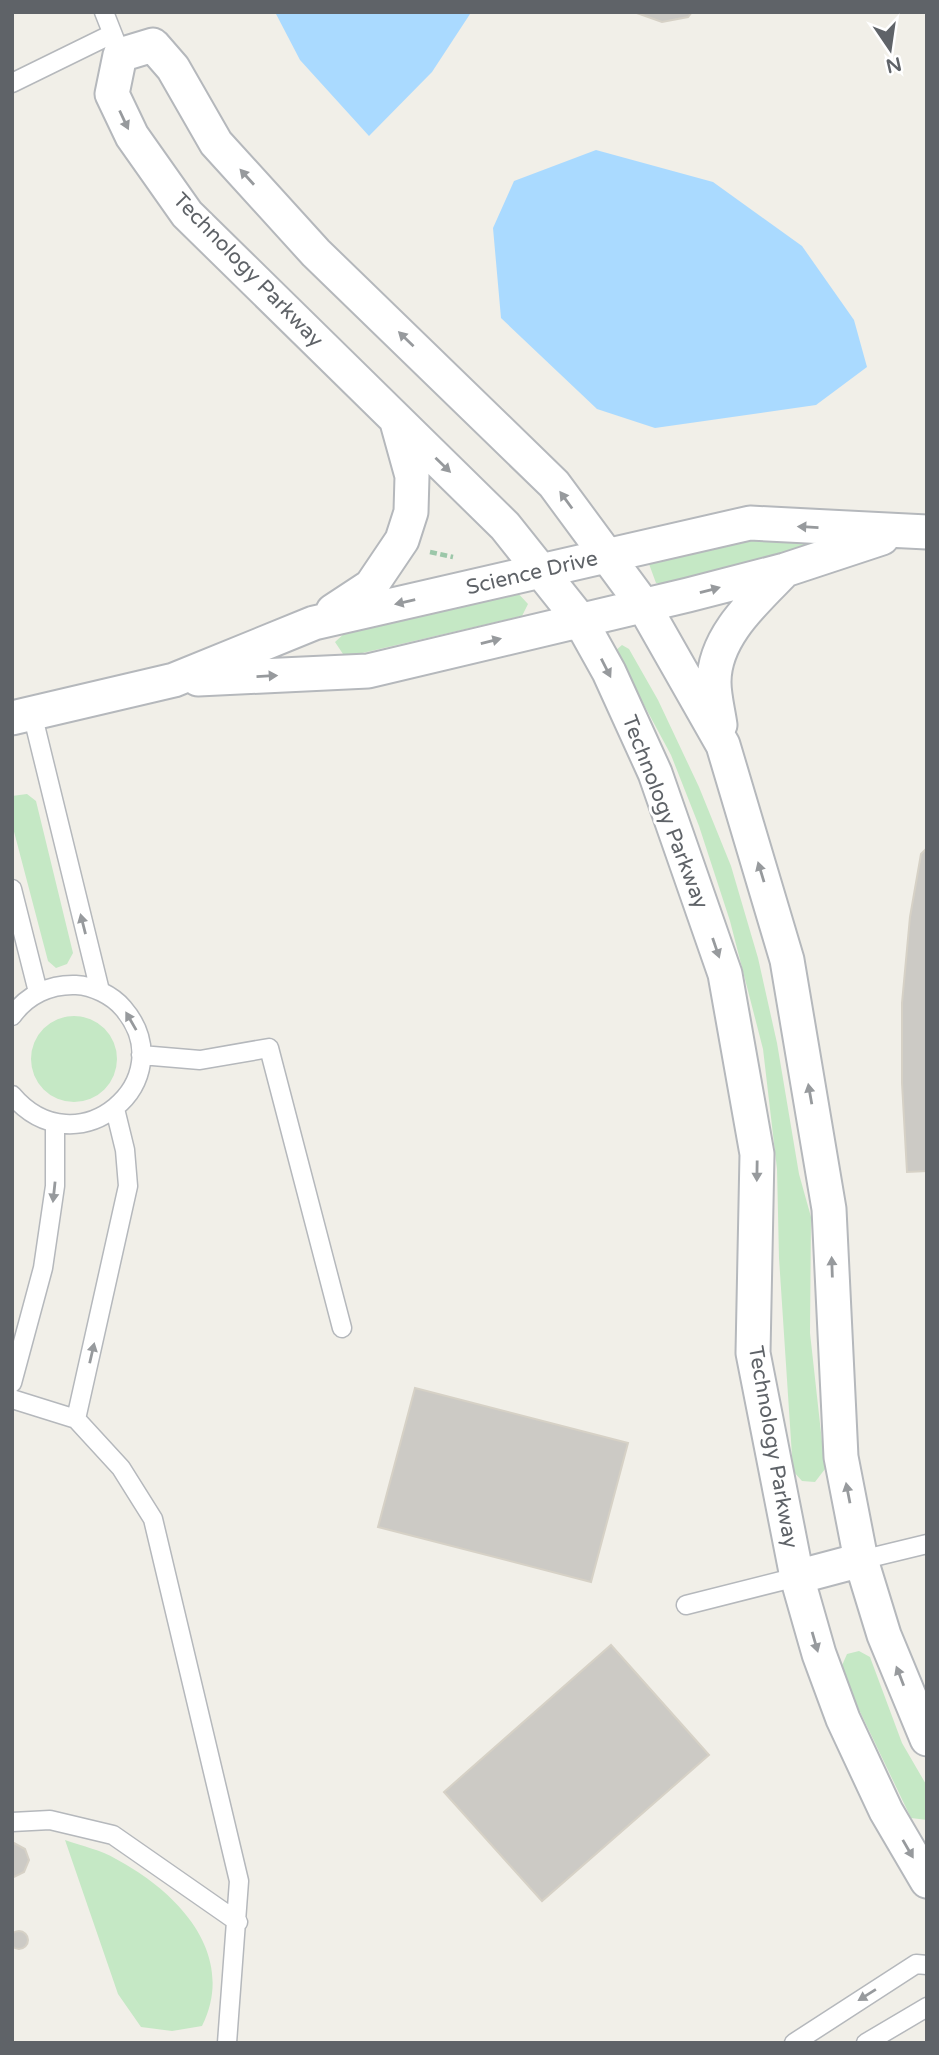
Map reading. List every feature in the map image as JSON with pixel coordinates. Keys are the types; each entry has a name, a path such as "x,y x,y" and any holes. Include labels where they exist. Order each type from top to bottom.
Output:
{"street":[{"name":"Technology Parkway","path":"116,45 112,94 132,136 187,214 505,526 543,570 580,620 609,672 654,773 725,974 757,1154 753,1353 797,1577 819,1654 843,1719 886,1811 927,1881"},
{"path":"116,45 153,46 173,68 216,143 316,253 554,484 644,606 723,745"},
{"path":"314,623 371,586 402,540 411,512 412,475 397,419"},
{"name":"Science Drive","path":"22,716 174,680 314,623 750,523 914,532"},
{"name":"Science Drive","path":"174,680 368,671 644,606 785,570 914,532"},
{"path":"785,570 745,610 718,659 714,681 723,745 787,960 829,1209 841,1457 861,1560 884,1635 927,1739"},
{"path":"797,1577 861,1560"}],"lane":[{"path":"12,83 116,45 104,12"},
{"path":"22,716 100,991"},
{"path":"12,889 38,992"},
{"path":"12,1016 19,1006 38,992 59,985 79,985 100,991 117,1002 130,1017 139,1035 141,1055 138,1076 129,1094 115,1110 97,1121 76,1125 55,1124 24,1108 12,1095"},
{"path":"141,1055 200,1060 269,1048 342,1328"},
{"path":"76,1419 128,1186 125,1150 115,1110"},
{"path":"12,1383 43,1268 55,1186 55,1124"},
{"path":"12,1399 76,1419 121,1468 153,1519 239,1881 227,2043"},
{"path":"861,1560 927,1544"},
{"path":"685,1605 797,1577"},
{"path":"12,1822 50,1821 113,1835 238,1922"},
{"path":"794,2043 916,1964 927,1965"},
{"path":"866,2043 927,2007"}],"path":[{"path":"427,551 456,558"}],"green space":[{"path":"765,535 823,544 675,583 656,583 649,564 660,556"},
{"path":"515,590 528,604 522,616 345,657 335,642 347,631"},
{"path":"622,645 629,649 658,700 699,787 731,866 758,958 777,1043 799,1174 811,1217 810,1333 825,1469 815,1482 802,1481 793,1471 779,1258 777,1169 763,1049 730,921 699,826 671,755 615,651"},
{"path":"27,794 36,801 73,953 67,964 56,968 48,961 12,824 12,796"},
{"path":"74,1016 98,1023 110,1035 117,1059 110,1083 98,1095 74,1102 50,1095 38,1083 31,1059 38,1035 50,1023"},
{"path":"859,1651 870,1657 902,1743 927,1786 927,1820 911,1818 840,1670 847,1654"},
{"path":"65,1840 104,1853 138,1872 160,1888 195,1927 206,1950 212,1974 211,1999 202,2026 172,2031 141,2027 118,1994"}],"water":[{"path":"275,12 470,14 432,72 369,136 300,60"},
{"path":"596,150 713,182 802,246 854,320 867,367 816,405 655,428 597,409 501,318 493,228 514,181"}],"building":[{"path":"634,12 692,12 688,17 662,22"},
{"path":"927,848 927,1171 907,1172 902,1083 902,1003 910,917 921,854"},
{"path":"415,1388 628,1443 591,1582 378,1527"},
{"path":"611,1645 709,1755 542,1901 444,1792"},
{"path":"12,1842 25,1849 29,1860 24,1872 12,1878"},
{"path":"19,1931 25,1934 28,1940 25,1946 19,1949 13,1946 10,1940 13,1934"}]}
